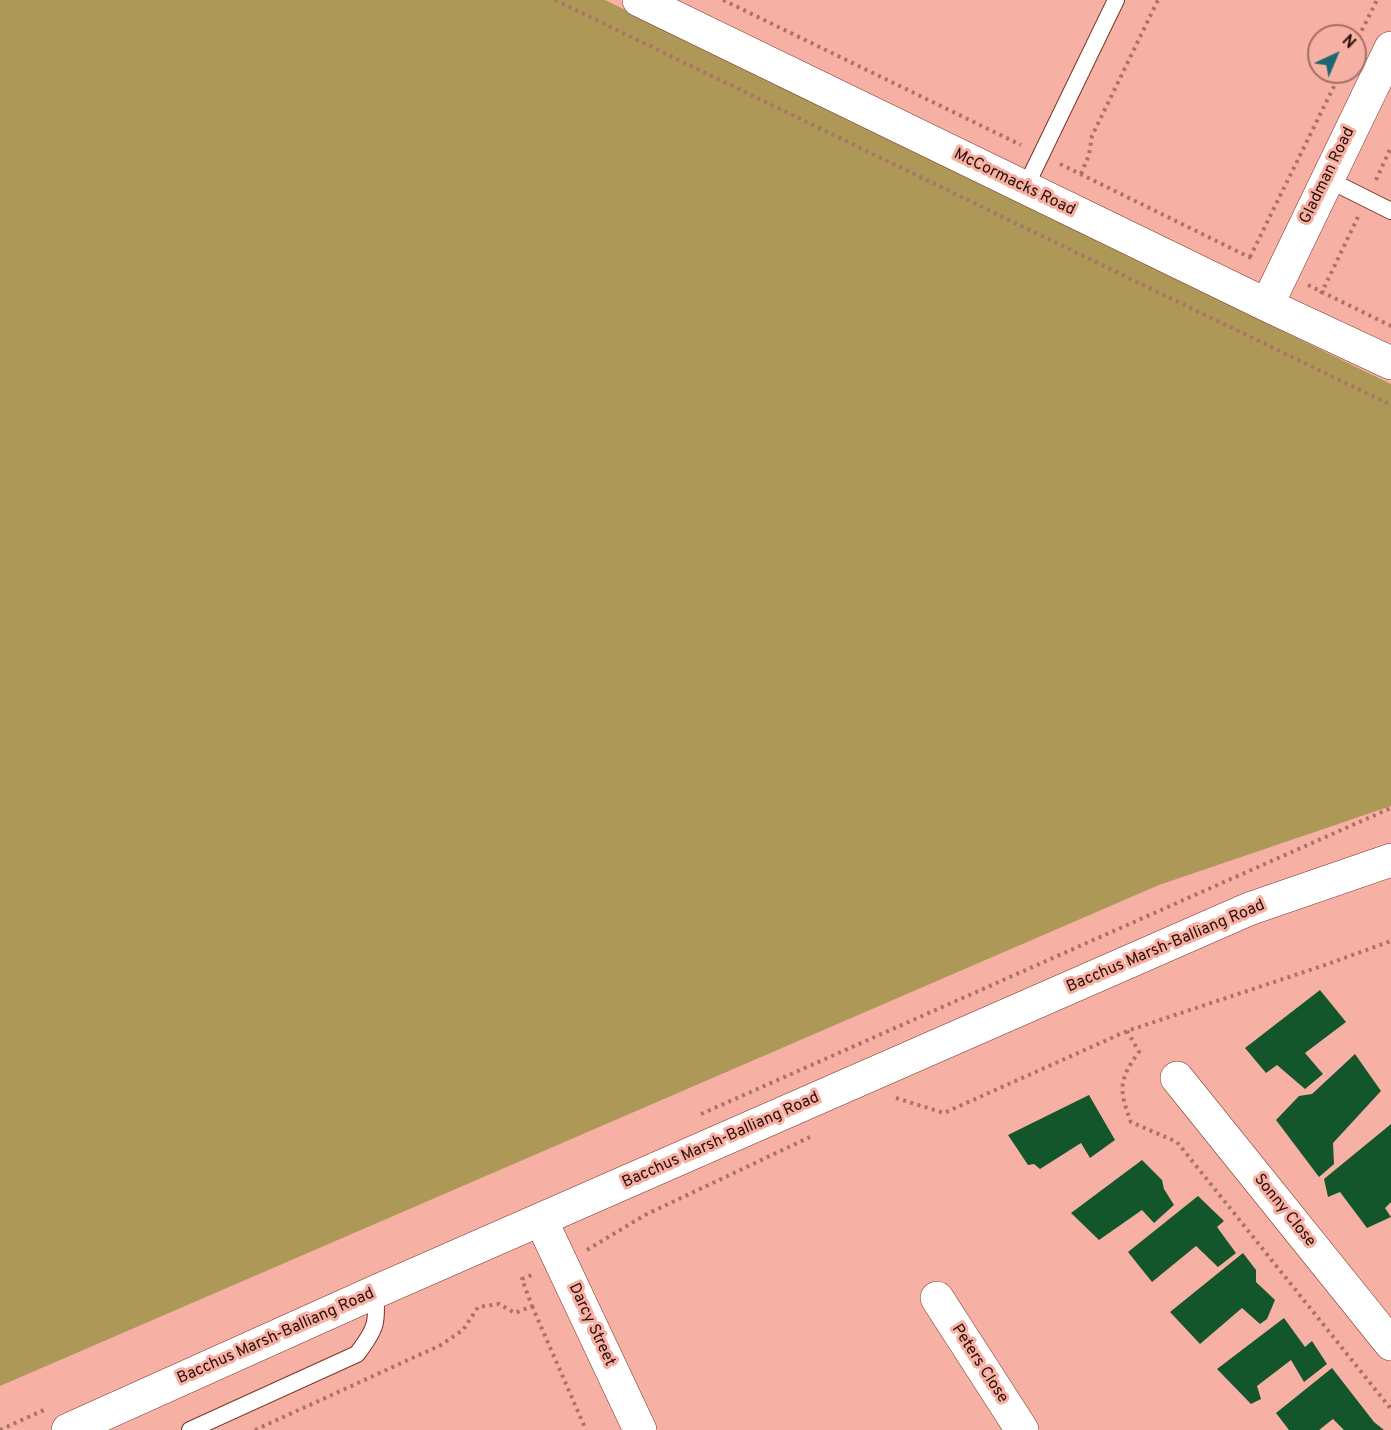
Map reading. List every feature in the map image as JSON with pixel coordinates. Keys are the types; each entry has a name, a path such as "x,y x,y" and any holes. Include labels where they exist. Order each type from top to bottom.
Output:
{"street":[{"name":"McCormacks Road","path":"646,2 1025,188 1391,363"},
{"name":"Gladman Road","path":"1267,305 1391,48"},
{"name":"Bacchus Marsh-Balliang Road","path":"68,1430 375,1292 1249,909 1387,863"},
{"name":"Sonny Close","path":"1177,1077 1391,1344"},
{"name":"Darcy Street","path":"541,1220 640,1430"},
{"name":"Peters Close","path":"937,1298 1022,1430"}],"lane":[{"path":"1025,188 1116,0"},
{"path":"1327,179 1391,211"},
{"path":"190,1430 357,1354 372,1334 378,1316 375,1292"}],"path":[{"path":"555,0 1391,405"},
{"path":"1081,174 1089,155 1092,136 1158,0"},
{"path":"1365,24 1377,0"},
{"path":"1250,257 1335,84"},
{"path":"1290,356 1391,147"},
{"path":"898,1098 944,1113 1127,1030 1314,969 1391,940"},
{"path":"1127,1030 1138,1052 1128,1066 1121,1088 1131,1122 1177,1142 1391,1409"},
{"path":"532,1306 586,1430"}],"shaded area":[{"path":"0,0 605,0 1391,384 1391,806 1159,885 0,1386"}],"building":[{"path":"1320,990 1346,1022 1305,1053 1323,1074 1305,1089 1277,1065 1266,1073 1245,1048"},
{"path":"1355,1054 1381,1091 1333,1143 1334,1164 1319,1177 1276,1120 1299,1096 1312,1094"},
{"path":"1089,1095 1115,1140 1090,1158 1081,1143 1040,1169 1034,1164 1028,1165 1008,1135"},
{"path":"1391,1124 1391,1202 1385,1208 1391,1217 1367,1228 1340,1192 1328,1197 1324,1179"},
{"path":"1142,1160 1162,1180 1164,1189 1174,1205 1154,1223 1142,1210 1099,1240 1071,1213"},
{"path":"1198,1196 1224,1221 1217,1227 1236,1253 1218,1267 1196,1246 1152,1282 1128,1252"},
{"path":"1243,1253 1256,1270 1256,1282 1275,1300 1267,1319 1260,1324 1242,1308 1200,1344 1170,1312"},
{"path":"1284,1318 1305,1347 1312,1341 1327,1364 1304,1382 1291,1360 1257,1386 1261,1399 1251,1404 1217,1369"},
{"path":"1332,1368 1374,1422 1384,1430 1344,1430 1333,1419 1319,1430 1289,1430 1276,1413"}]}
